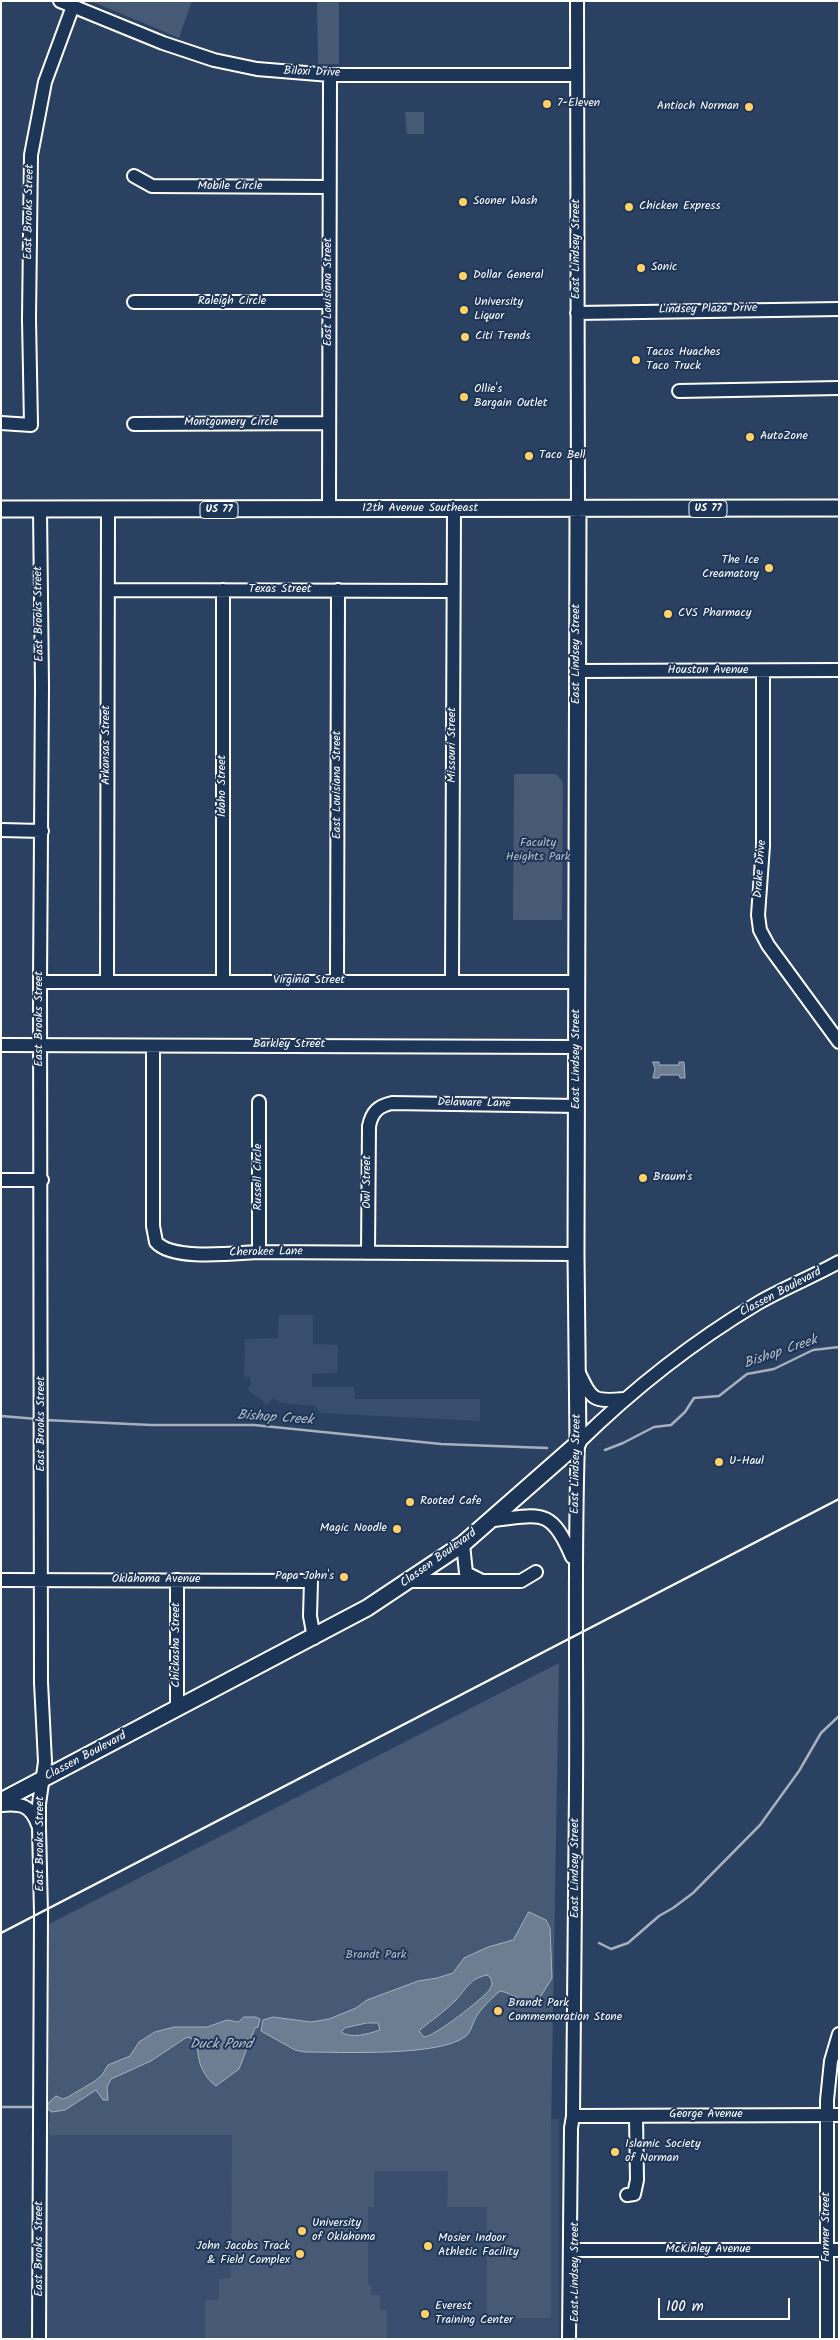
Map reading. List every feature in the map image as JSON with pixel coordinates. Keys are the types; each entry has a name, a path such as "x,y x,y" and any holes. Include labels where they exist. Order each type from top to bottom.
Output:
{"main road":[{"name":"12th Avenue Southeast","path":"1,509 578,510 839,508"},
{"name":"East Lindsey Street","path":"578,510 576,1254 579,1373 578,1444"},
{"name":"Classen Boulevard","path":"1,1801 314,1638 411,1581 463,1544 578,1444"}],"street":[{"name":"Biloxi Drive","path":"60,1 163,43 221,62 278,72 577,75"},
{"name":"East Lindsey Street","path":"577,1 578,510"},
{"name":"East Brooks Street","path":"1,424 31,425 29,309 31,156 45,82 73,6"},
{"name":"East Louisiana Street","path":"329,509 330,74"},
{"name":"Mobile Circle","path":"134,176 152,186 329,187"},
{"name":"Raleigh Circle","path":"134,302 329,302"},
{"name":"Lindsey Plaza Drive","path":"577,313 839,309"},
{"path":"679,391 839,388"},
{"name":"Montgomery Circle","path":"134,424 329,423"},
{"name":"East Brooks Street","path":"39,2339 39,1827 44,1745 42,1682 40,509"},
{"name":"Missouri Street","path":"452,981 454,509"},
{"name":"Arkansas Street","path":"107,981 108,510"},
{"name":"Texas Street","path":"108,590 453,591"},
{"name":"Idaho Street","path":"223,590 223,981"},
{"name":"East Louisiana Street","path":"338,590 338,981"},
{"name":"Houston Avenue","path":"577,672 839,670"},
{"name":"Drake Drive","path":"763,671 763,846 758,914 760,930 768,945 838,1038"},
{"path":"1,830 42,830"},
{"name":"Virginia Street","path":"40,982 577,982"},
{"name":"Barkley Street","path":"1,1045 577,1047"},
{"name":"Cherokee Lane","path":"153,1046 153,1226 156,1242 167,1251 176,1253 576,1254"},
{"name":"Russell Circle","path":"259,1102 259,1252"},
{"name":"Delaware Lane","path":"373,1113 378,1108 392,1103 577,1106"},
{"name":"Owl Street","path":"368,1253 369,1126 373,1113"},
{"path":"1,1180 42,1180"},
{"name":"Classen Boulevard","path":"578,1444 650,1376 727,1322 768,1298 809,1279 839,1262"},
{"path":"579,1373 589,1393 595,1399 603,1401 624,1399"},
{"name":"East Lindsey Street","path":"569,2339 571,2128 573,2116 576,1958 576,1634 574,1562 578,1444"},
{"path":"492,1520 527,1515 544,1518 558,1527 574,1562"},
{"path":"463,1544 466,1573 470,1577 482,1581"},
{"path":"411,1581 521,1581 536,1572"},
{"name":"Oklahoma Avenue","path":"1,1580 311,1581 310,1616 314,1638"},
{"name":"Chickasha Street","path":"177,1580 178,1709"},
{"path":"44,1745 48,1757 53,1762 73,1764"},
{"path":"1,1805 17,1804 26,1806 35,1816 39,1827"},
{"name":"Farmer Street","path":"827,2339 833,2250 831,2061 839,2034"},
{"name":"George Avenue","path":"573,2116 833,2115"},
{"name":"East Lindsey Street","path":"573,2116 577,2128 576,2339"},
{"path":"627,2195 634,2194 637,2180 636,2116"},
{"name":"McKinley Avenue","path":"577,2250 833,2250"}],"shaded area":[{"path":"279,1315 313,1315 313,1344 338,1345 337,1373 312,1374 312,1387 354,1387 355,1399 480,1399 480,1421 320,1413 315,1406 281,1403 273,1398 267,1405 247,1389 251,1384 250,1377 244,1377 245,1339 278,1338"},
{"name":"University of Oklahoma","path":"559,2119 559,2339 45,2339 44,2123"}],"green space":[{"path":"91,1 192,1 179,38"},
{"path":"317,1 339,1 339,64 318,64"},
{"path":"405,112 424,112 424,134 407,134"},
{"name":"Faculty Heights Park","path":"514,774 556,774 563,782 562,920 513,920"},
{"name":"Brandt Park","path":"559,1663 551,2131 551,2318 487,2318 487,2207 447,2207 448,2171 374,2171 374,2207 368,2207 368,2284 371,2285 371,2295 380,2295 380,2310 387,2310 387,2339 205,2339 205,2300 219,2300 219,2279 231,2278 232,2135 49,2135 49,1924"}],"water":[{"path":"653,1062 659,1062 659,1065 679,1065 679,1062 684,1062 685,1078 680,1078 679,1075 660,1075 659,1078 653,1078 655,1069"},
{"path":"529,1912 546,1920 550,1928 552,1978 538,2001 527,2002 500,1991 480,2011 468,2034 453,2043 389,2052 304,2052 295,2050 261,2031 263,2020 273,2017 311,2022 329,2019 356,2008 367,2000 418,1981 453,1973 464,1958 488,1947 513,1940","holes":["487,1975 490,1977 492,1984 486,1994 438,2031 424,2037 419,2031 421,2029 451,2005 468,1985 476,1979","367,2023 378,2023 380,2030 355,2035 341,2032 345,2028"]},
{"name":"Duck Pond","path":"244,2017 260,2019 258,2027 255,2028 239,2069 216,2086 207,2077 201,2066 198,2054 198,2041 187,2037 151,2061 111,2079 107,2087 108,2100 103,2100 96,2090 65,2110 52,2112 47,2109 47,2104 56,2096 63,2099 95,2081 102,2075 108,2065 130,2056 139,2042 155,2032 174,2027 207,2027 227,2020 238,2022"}],"waterway":[{"name":"Bishop Creek","path":"605,1450 654,1427 671,1425 685,1412 694,1398 719,1396 747,1374 774,1369 813,1350 839,1347"},
{"name":"Bishop Creek","path":"1,1416 37,1419"},
{"name":"Bishop Creek","path":"45,1420 151,1425 254,1425 441,1444 547,1448"},
{"path":"599,1943 611,1949 628,1943 659,1916 693,1893 760,1825 799,1771 821,1733 839,1716"},
{"path":"1,2107 37,2107"}],"railway":[{"path":"1,1933 839,1499"}],"place":[{"name":"7-Eleven","path":"547,104"},
{"name":"Antioch Norman","path":"749,107"},
{"name":"Sooner Wash","path":"463,202"},
{"name":"Chicken Express","path":"629,207"},
{"name":"Sonic","path":"641,268"},
{"name":"Dollar General","path":"463,276"},
{"name":"University Liquor","path":"464,310"},
{"name":"Citi Trends","path":"465,337"},
{"name":"Tacos Huaches Taco Truck","path":"636,360"},
{"name":"Ollie's Bargain Outlet","path":"464,397"},
{"name":"AutoZone","path":"750,437"},
{"name":"Taco Bell","path":"529,456"},
{"name":"The Ice Creamatory","path":"769,568"},
{"name":"CVS Pharmacy","path":"668,614"},
{"name":"Braum's","path":"643,1178"},
{"name":"U-Haul","path":"719,1462"},
{"name":"Rooted Cafe","path":"410,1502"},
{"name":"Magic Noodle","path":"397,1529"},
{"name":"Papa John's","path":"344,1577"},
{"name":"Brandt Park Commemoration Stone","path":"498,2011"},
{"name":"Islamic Society of Norman","path":"615,2152"},
{"name":"University of Oklahoma","path":"302,2231"},
{"name":"Mosier Indoor Athletic Facility","path":"428,2246"},
{"name":"John Jacobs Track & Field Complex","path":"300,2254"},
{"name":"Everest Training Center","path":"425,2314"}]}
